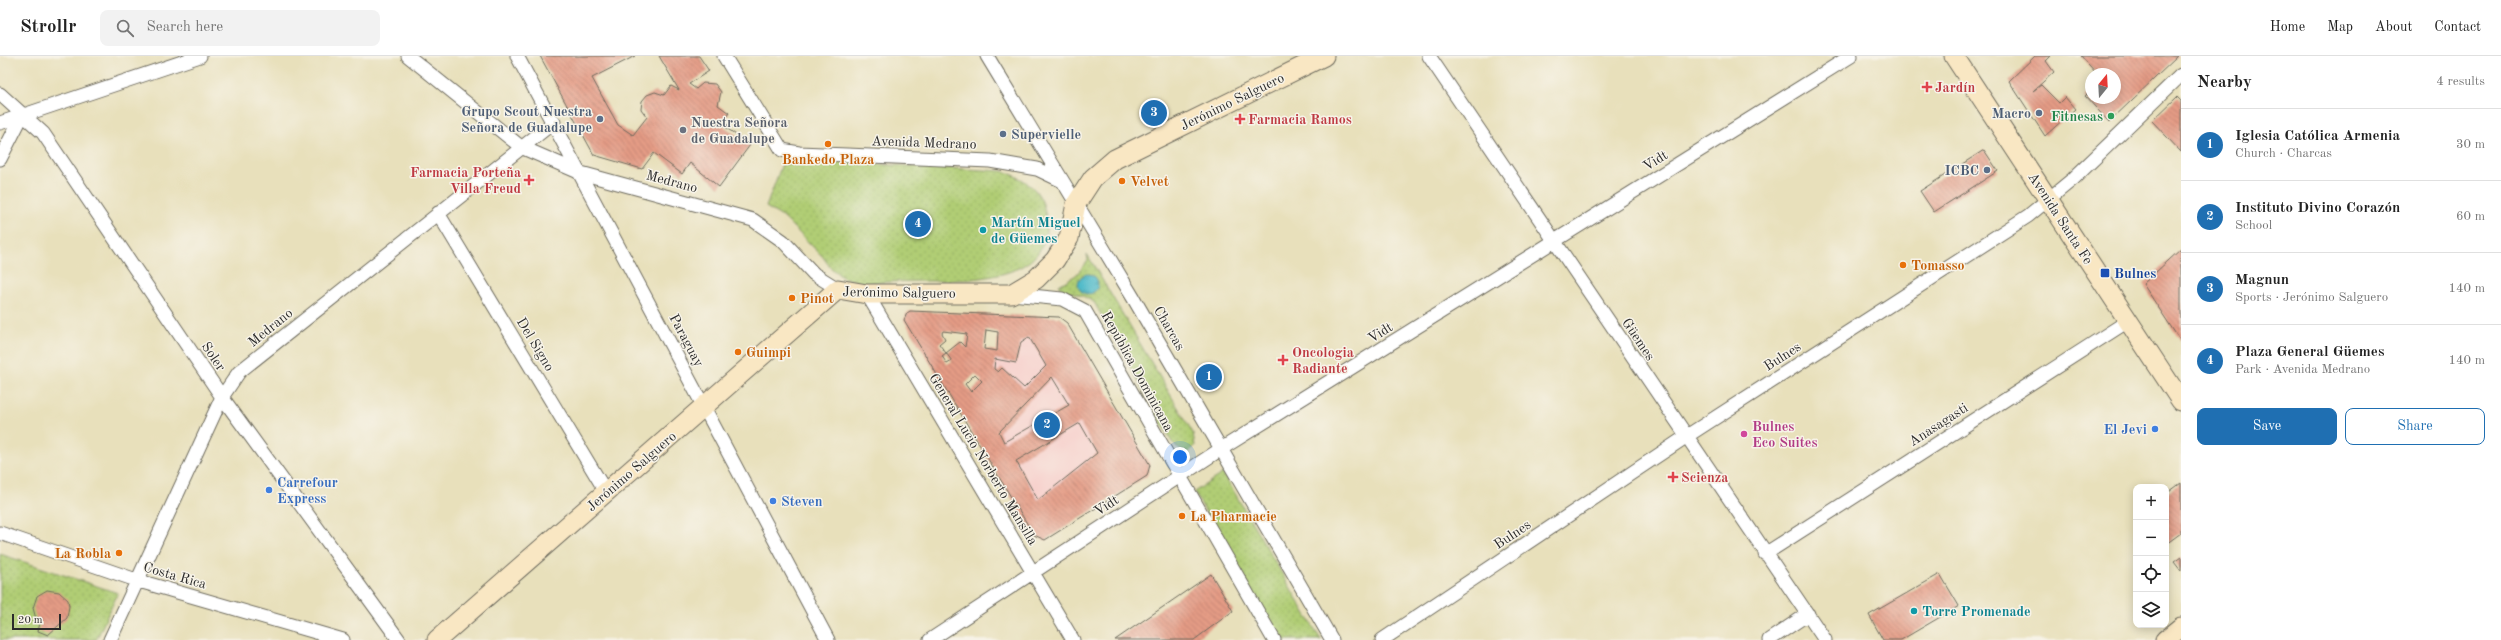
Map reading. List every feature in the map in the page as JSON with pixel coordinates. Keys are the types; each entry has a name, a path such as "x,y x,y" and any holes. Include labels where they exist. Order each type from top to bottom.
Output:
{"street":[{"path":"0,124 23,114 200,56"},
{"name":"Medrano","path":"408,56 521,146 581,173 753,220 783,240 814,274 838,289"},
{"name":"Paraguay","path":"517,56 554,122 828,640"},
{"name":"Avenida Medrano","path":"724,56 782,150 799,153 990,161 1037,169 1062,181"},
{"name":"Charcas","path":"987,56 1221,449 1332,640"},
{"name":"Jerónimo Salguero","path":"437,640 838,289 867,294 1011,294 1036,279 1063,249 1073,224 1076,204 1093,178 1115,159 1324,56"},
{"name":"Güemes","path":"1429,56 1554,243 1825,640"},
{"name":"Vidt","path":"930,640 1221,449 1554,243 1851,56"},
{"name":"Avenida Santa Fe","path":"1954,56 2050,199 2181,401"},
{"name":"Bulnes","path":"1382,640 1687,436 2021,220 2050,199 2181,75"},
{"name":"Soler","path":"0,94 43,133 222,396 399,640"},
{"path":"0,159 23,114"},
{"name":"Medrano","path":"110,640 139,581 222,396 239,372 521,146 554,122"},
{"name":"Del Signo","path":"438,213 606,492"},
{"name":"General Lucio Norberto Mansilla","path":"867,294 1073,640"},
{"name":"República Dominicana","path":"1011,294 1062,299 1086,311 1179,477 1274,640"},
{"name":"Anasagasti","path":"1765,554 2128,321"},
{"name":"Costa Rica","path":"0,533 139,581 343,640"},
{"path":"1769,640 1808,614"},
{"path":"2164,640 2181,627"}],"shaded area":[{"path":"1059,317 1067,323 1141,449 1108,471 1045,540 956,406 994,369 995,359 1016,363 1021,342"}],"green space":[{"path":"831,162 1002,171 1023,180 1035,190 1043,204 1045,212 1046,234 1039,251 1027,263 1011,271 992,276 972,279 861,283 842,277 830,267 823,257 784,218 766,207 782,164"},
{"path":"1087,254 1193,433 1195,446 1189,452 1182,451 1173,444 1094,302 1081,295 1060,289 1059,285 1076,275 1088,261"},
{"path":"1223,473 1321,640 1280,640 1194,492"},
{"path":"0,554 118,593 96,640 0,640"}],"water":[{"path":"1088,274 1095,277 1098,284 1095,291 1088,294 1081,291 1078,284 1081,277"}],"building":[{"path":"540,56 635,56 592,78 618,125 633,135 647,117 641,109 642,101 647,95 655,92 664,95 671,86 679,90 659,56 699,56 709,71 689,84 696,89 703,83 715,84 721,92 718,105 729,113 721,124 750,145 719,187 690,163 682,174 654,153 642,169 594,155"},
{"path":"2035,56 2051,56 2046,61 2054,72 2033,91 2041,85 2059,103 2065,97 2075,109 2045,136 2009,81"},
{"path":"2081,56 2178,56 2109,122 2092,104 2121,104 2121,68 2092,68"},
{"path":"2177,97 2181,101 2181,152 2152,121"},
{"path":"1984,150 1998,171 1934,212 1920,191"},
{"path":"2181,249 2181,342 2143,284"},
{"path":"910,311 1059,317 1067,323 1150,465 1147,476 1045,540 1034,535 904,320 907,313","holes":["986,330 998,332 997,351 984,349","943,331 967,334 965,347 960,342 946,353 939,344 945,339 942,333","1029,337 1046,366 1024,388 1002,368 998,372 994,369 995,359 1016,363 1021,342","946,353 952,361 947,364 942,356","975,374 982,381 971,392 965,384","1052,377 1069,405 1004,442 999,432","1080,423 1097,453 1038,500 1016,461"]},
{"path":"2181,483 2181,533 2169,542 2169,520 2169,492"},
{"path":"2181,557 2181,571 2174,562"},
{"path":"1211,574 1233,611 1194,640 1115,640"},
{"name":"Torre Promenade","path":"1940,574 1959,606 1901,640 1883,640 1869,615"},
{"path":"47,590 59,592 68,600 69,606 67,618 48,635 38,631 40,623 36,619 33,608 37,596"}],"place":[{"name":"Jardín","path":"1927,87"},
{"name":"Magnun","path":"1154,113"},
{"name":"Macro","path":"2039,113"},
{"name":"Fitnesas","path":"2111,116"},
{"name":"Grupo Scout Nuestra Señora de Guadalupe","path":"600,119"},
{"name":"Farmacia Ramos","path":"1240,119"},
{"name":"Nuestra Señora de Guadalupe","path":"683,130"},
{"name":"Supervielle","path":"1003,134"},
{"name":"Bankedo Plaza","path":"828,144"},
{"name":"ICBC","path":"1987,170"},
{"name":"Farmacia Porteña Villa Freud","path":"529,180"},
{"name":"Velvet","path":"1122,181"},
{"name":"Plaza General Güemes","path":"918,224"},
{"name":"Martín Miguel de Güemes","path":"983,230"},
{"name":"Tomasso","path":"1903,265"},
{"name":"Bulnes","path":"2105,273"},
{"name":"Pinot","path":"792,298"},
{"name":"Guimpi","path":"738,352"},
{"name":"Oncologia Radiante","path":"1283,360"},
{"name":"Iglesia Católica Armenia","path":"1209,377"},
{"name":"Instituto Divino Corazón","path":"1047,425"},
{"name":"El Jevi","path":"2155,429"},
{"name":"Bulnes Eco Suites","path":"1744,434"},
{"name":"Scienza","path":"1673,477"},
{"name":"Carrefour Express","path":"269,490"},
{"name":"Steven","path":"773,501"},
{"name":"La Pharmacie","path":"1182,516"},
{"name":"La Robla","path":"119,553"},
{"name":"Torre Promenade","path":"1914,611"}]}
